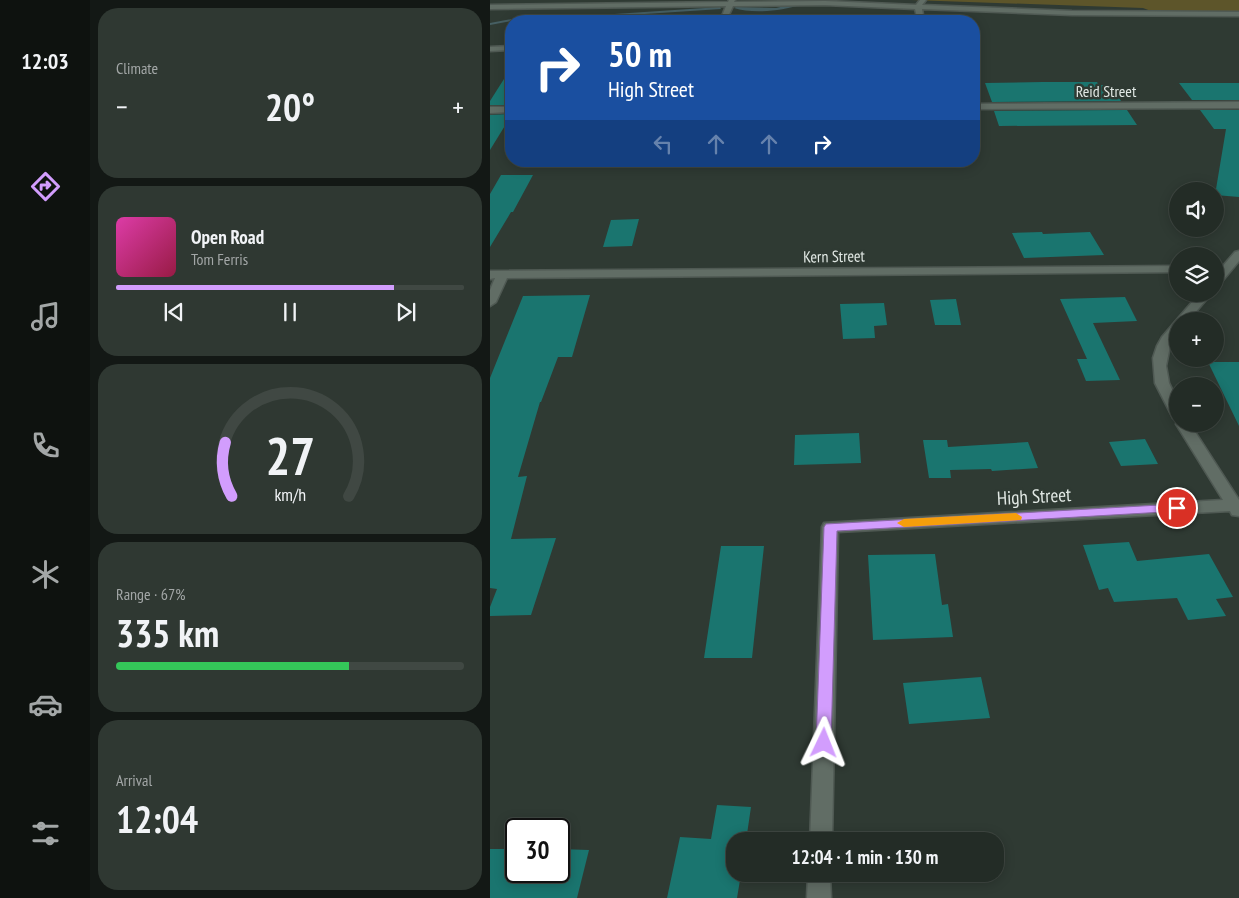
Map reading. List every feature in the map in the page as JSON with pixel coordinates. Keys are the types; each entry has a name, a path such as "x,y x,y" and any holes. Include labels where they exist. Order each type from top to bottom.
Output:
{"street":[{"path":"918,6 923,0"},
{"path":"726,15 732,1"},
{"path":"490,7 732,1 918,6 1072,13 1239,14"},
{"path":"918,6 920,15"},
{"path":"490,49 505,48"},
{"name":"Reid Street","path":"980,106 1239,105"},
{"path":"490,110 505,110"},
{"path":"1224,266 1239,254"},
{"name":"Kern Street","path":"490,275 1169,269"},
{"path":"490,302 503,275"},
{"path":"1189,312 1197,302"},
{"path":"1169,338 1162,347 1158,368 1169,402"},
{"path":"1188,432 1238,508"},
{"name":"High Street","path":"820,832 830,527 1238,508"},
{"path":"819,898 820,882"}],"shaded area":[{"path":"911,0 1239,0 1239,12 1151,11 1143,8"}],"building":[{"path":"505,77 505,105 490,105 490,101"},
{"path":"1097,82 1099,85 1111,85 1121,101 992,102 985,83"},
{"path":"1179,83 1239,83 1239,100 1192,100"},
{"path":"1127,110 1137,125 999,126 994,111"},
{"path":"1200,110 1239,110 1239,197 1224,196 1224,182 1217,182 1226,129 1214,129"},
{"path":"505,114 505,126 490,150 490,115"},
{"path":"501,175 533,175 513,212 511,212 490,247 490,194"},
{"path":"639,219 632,246 603,247 611,220"},
{"path":"1042,232 1043,234 1090,232 1104,255 1024,258 1012,233"},
{"path":"590,295 572,357 558,357 540,402 518,477 527,476 511,539 556,538 531,615 490,616 490,607 497,589 490,588 490,378 523,296"},
{"path":"1125,297 1137,321 1093,323 1120,380 1086,381 1077,359 1087,359 1060,299"},
{"path":"956,299 961,325 935,325 930,300"},
{"path":"884,303 887,325 874,326 875,338 843,339 840,304"},
{"path":"1224,362 1239,362 1239,426 1224,395 1224,377 1215,377 1210,367 1224,367"},
{"path":"859,433 861,463 794,465 795,435"},
{"path":"1145,439 1158,464 1121,466 1109,442"},
{"path":"923,440 947,440 948,447 1028,442 1038,468 992,471 991,469 950,470 951,478 929,478"},
{"path":"1129,542 1137,561 1209,554 1233,597 1216,599 1226,616 1188,620 1177,598 1114,602 1108,588 1099,590 1083,545"},
{"path":"721,546 764,546 752,658 704,658"},
{"path":"935,554 942,605 948,604 953,637 873,640 868,555"},
{"path":"981,677 990,718 909,724 903,683"},
{"path":"717,805 751,807 747,832 726,832 726,882 740,882 737,898 667,898 680,837 711,839"},
{"path":"490,849 505,849 505,883 570,883 570,849 589,850 577,898 490,898"}],"waterway":[{"path":"736,8 776,9 799,4"},
{"path":"614,15 720,8"},
{"path":"490,24 505,21"}],"slow traffic":[{"path":"904,523 1016,517"}],"route":[{"path":"824,743 830,527 1177,508"}]}
